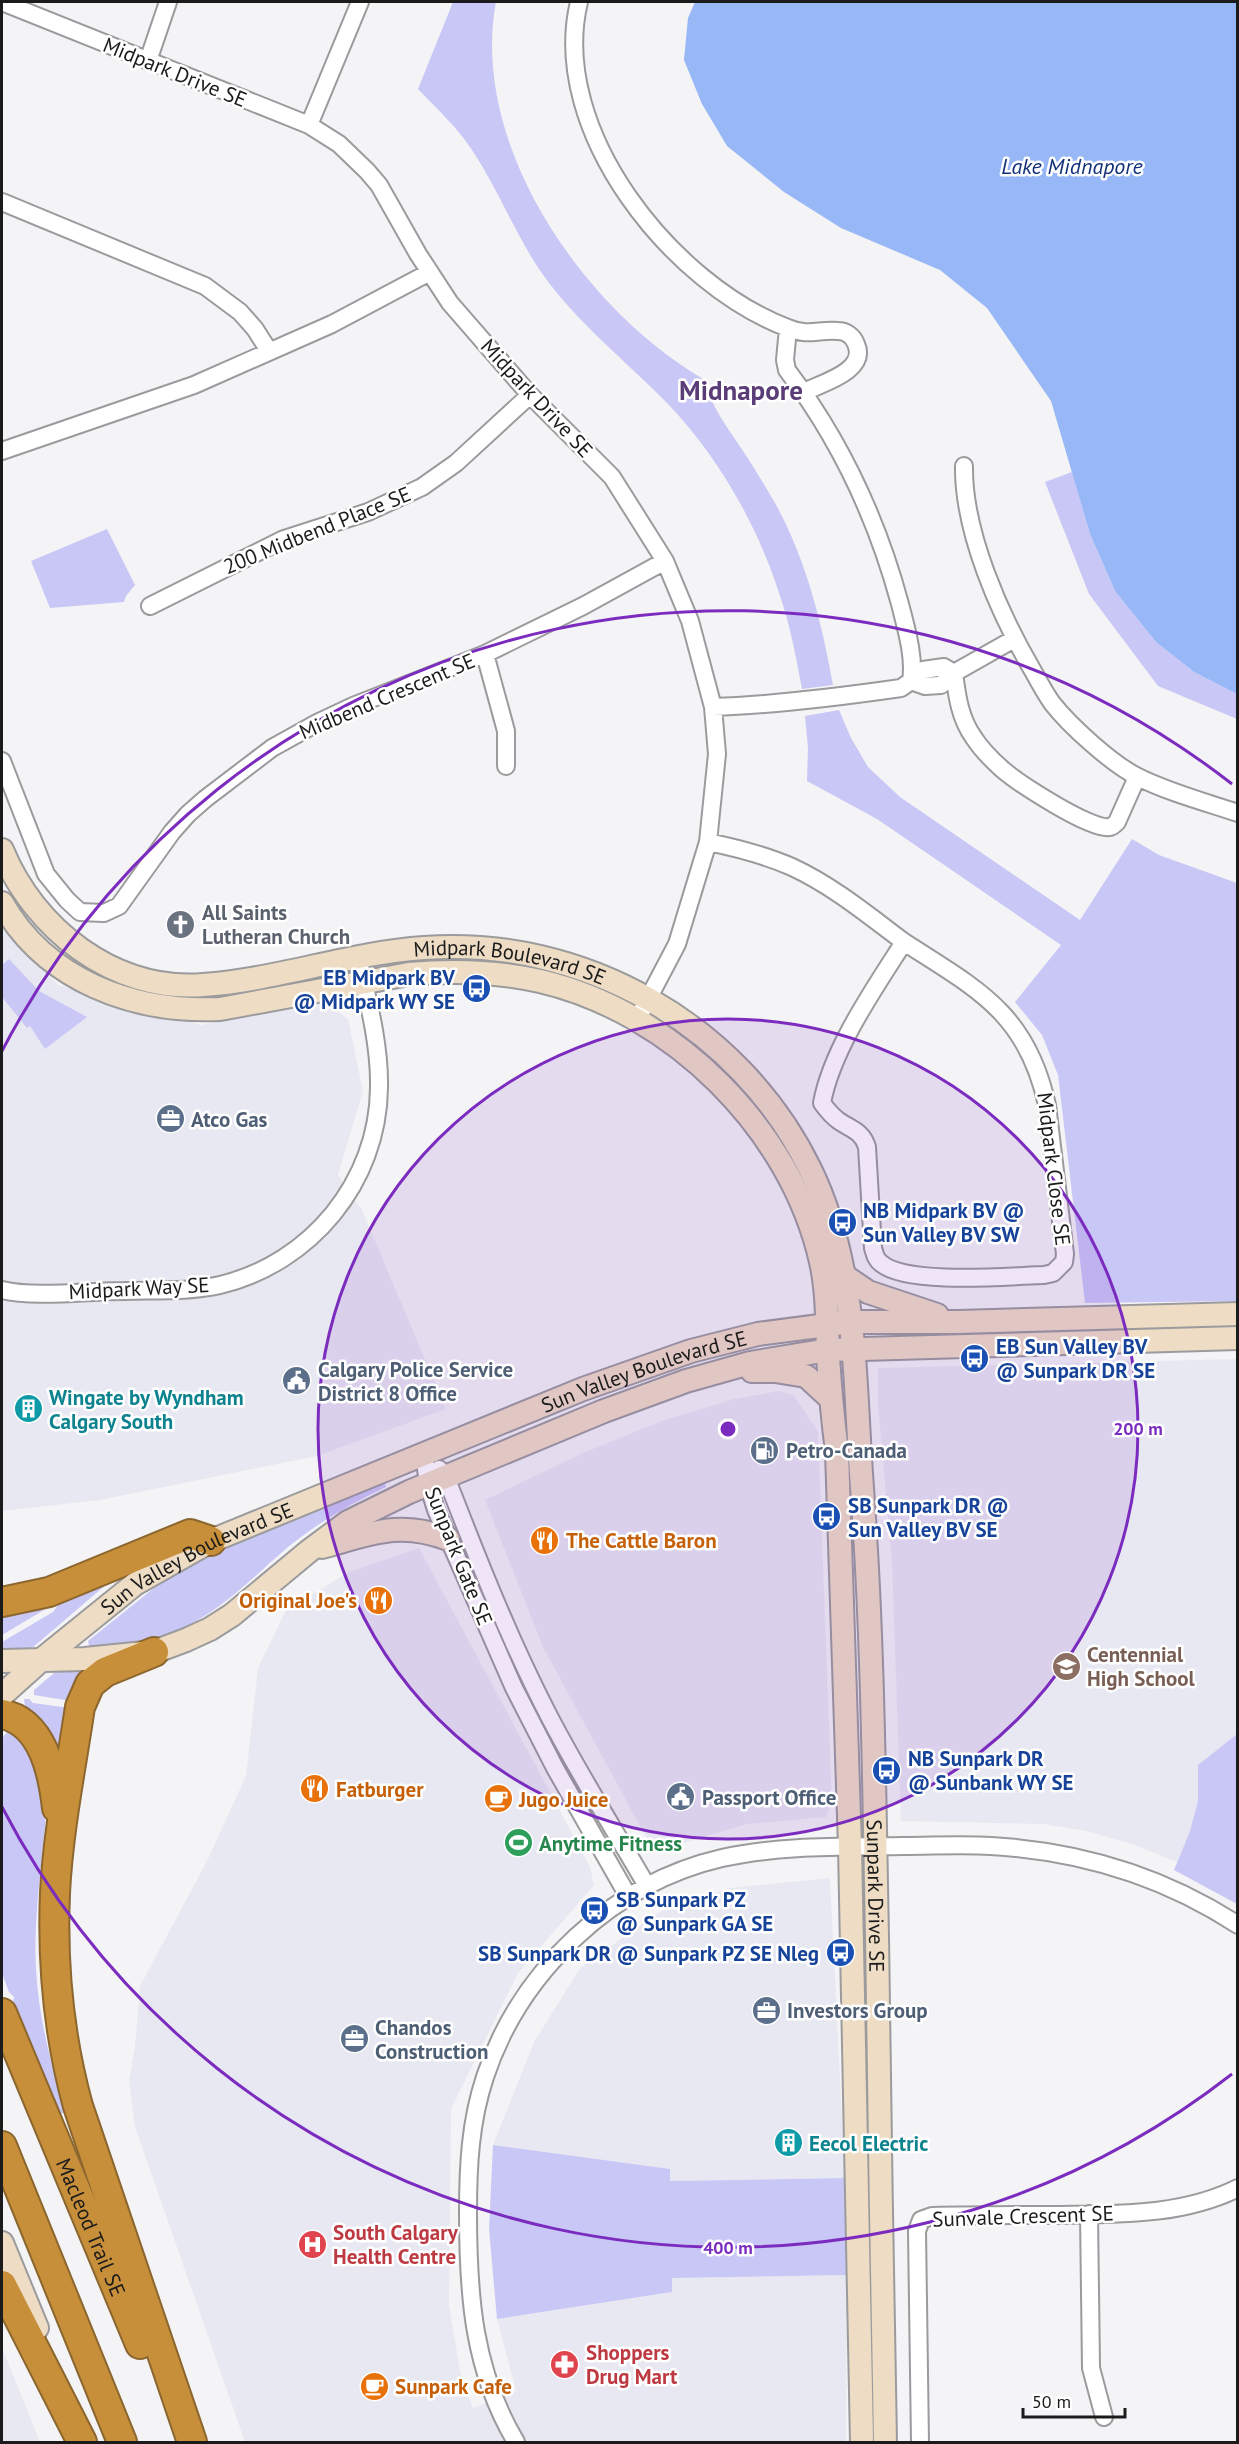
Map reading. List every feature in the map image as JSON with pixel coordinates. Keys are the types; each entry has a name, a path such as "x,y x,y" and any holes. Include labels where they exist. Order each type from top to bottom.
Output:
{"highway":[{"path":"2,1602 49,1592 190,1534 211,1541"},
{"path":"154,1652 105,1672 90,1684 80,1707 55,1892 55,1970 68,2068 95,2157 192,2442"},
{"path":"2,1714 26,1726 43,1750 52,1776 60,1849"},
{"name":"Macleod Trail SE","path":"2,2013 181,2442"},
{"path":"2,2146 122,2442"},
{"path":"2,2195 117,2442"},
{"path":"2,2285 82,2442"}],"street":[{"name":"Midpark Drive SE","path":"2,2 309,125 339,144 368,171 379,185 418,254 450,303 530,395 612,477 665,561 690,621 713,707 717,754 708,842 677,944 637,1020"},
{"path":"148,61 168,2"},
{"path":"309,125 360,2"},
{"path":"579,2 575,66 588,118 600,146 624,189 664,242 715,287 765,319 810,334 842,331 852,336 857,346 857,359 849,370 804,392"},
{"path":"2,202 205,286 240,312 255,329 269,351"},
{"path":"2,451 194,385 332,324 430,273"},
{"path":"788,328 785,360 787,370 804,392 840,451 861,491 888,559 913,668 911,681"},
{"name":"200 Midbend Place SE","path":"150,606 284,539 368,512 422,487 456,464 530,395"},
{"path":"964,466 963,490 985,570 1014,639 1051,702 1085,736 1137,777 1238,813"},
{"name":"Midbend Crescent SE","path":"2,761 46,874 80,912 104,913 119,906 172,832 188,814 272,748 353,706 485,654 583,606 665,561"},
{"path":"954,673 1014,639"},
{"path":"485,654 506,731 506,766"},
{"path":"713,707 756,706 828,699 901,688 923,670 944,667 954,673"},
{"path":"954,673 959,710 974,738 1001,768 1053,804 1089,821 1106,827 1112,826 1117,822 1137,777"},
{"name":"Midpark Close SE","path":"708,842 767,857 807,875 854,904 904,942 982,993 1010,1020 1032,1056 1047,1105 1065,1254 1064,1262 1053,1273 932,1276 891,1270 877,1259 873,1248 867,1147 864,1138 859,1132 838,1121 822,1103 830,1071 904,942"},
{"name":"Midpark Boulevard SE","path":"2,850 20,887 36,910 68,941 90,956 132,974 157,981 197,986 241,981 404,949 495,948 540,956 585,969 649,998 702,1034 750,1080 789,1132 810,1167 827,1207 846,1277 852,1349"},
{"name":"Midpark Boulevard SE","path":"2,903 35,945 62,968 100,990 141,1004 178,1010 220,1009 364,982 434,972 496,973 559,987 601,1002 637,1020 704,1070 739,1104 767,1143 790,1181 806,1216 821,1263 828,1350"},
{"name":"Midpark Way SE","path":"2,1290 48,1292 189,1290 208,1287 251,1275 272,1266 302,1245 330,1219 346,1198 358,1176 375,1130 378,1108 379,1070 358,958"},
{"path":"846,1277 868,1292 958,1322"},
{"name":"Sun Valley Boulevard SE","path":"2,1695 41,1659 135,1584 211,1541 583,1389 691,1351 758,1334 850,1322 958,1322 1238,1314"},
{"name":"Sun Valley Boulevard SE","path":"2,1661 85,1659 154,1652 210,1629 232,1615 348,1522 437,1480 603,1411 686,1381 723,1371 778,1357 828,1350 1238,1338"},
{"name":"Sunpark Drive SE","path":"852,1349 869,1583 885,2442"},
{"name":"Sunpark Drive SE","path":"828,1350 840,1517 850,1847 862,2442"},
{"path":"723,1371 775,1371 806,1376 831,1399"},
{"name":"Sunpark Gate SE","path":"424,1454 548,1713 584,1781 647,1886"},
{"name":"Sunpark Gate SE","path":"437,1480 448,1539 514,1688 555,1768 628,1896"},
{"path":"309,1551 389,1529 413,1529 448,1539"},
{"path":"516,2442 491,2389 478,2346 472,2314 468,2185 473,2122 485,2077 496,2048 528,1992 582,1931 628,1896 697,1865 747,1853 850,1847 989,1846 1062,1854 1093,1860 1183,1893 1238,1925"},
{"name":"Sunvale Crescent SE","path":"920,2442 917,2231 919,2223 925,2218 1169,2210 1202,2203 1238,2188"},
{"path":"1089,2214 1091,2368 1104,2417"},
{"path":"2,2243 86,2442"}],"shaded area":[{"path":"453,2 496,2 492,57 500,112 519,167 545,219 579,268 618,312 660,350 705,380 720,416 775,503 796,546 812,592 833,685 802,689 786,617 770,567 747,516 719,468 667,403 585,324 555,290 532,257 472,150 418,89"},
{"path":"1072,472 1090,534 1115,591 1156,642 1194,672 1237,694 1237,719 1158,686 1089,594 1045,482"},
{"path":"107,529 135,585 124,602 50,608 31,561"},
{"path":"839,710 851,738 868,767 900,797 1080,920 1132,839 1159,855 1237,883 1237,1301 1085,1303 1058,1075 1042,1035 1015,1002 1061,945 877,819 807,781 808,748 805,716"},
{"path":"2,928 58,985 201,1025 322,999 348,1019 363,1091 338,1175 362,1210 446,1409 317,1456 100,1500 2,1511"},
{"path":"9,959 39,991 87,1017 45,1049 30,1026 27,1028 2,997 2,965"},
{"name":"Centennial High School","path":"1237,1359 1237,1734 1198,1765 1198,1801 1190,1831 1177,1862 1132,1844 1086,1831 1043,1824 901,1821 892,1562 878,1405 878,1368"},
{"path":"779,1391 794,1396 818,1431 832,1803 826,1817 747,1824 654,1852 543,1647 485,1500 583,1453 662,1421 734,1399"},
{"path":"384,1480 386,1487 311,1530 226,1601 198,1620 172,1633 149,1640 90,1649 88,1641 159,1584 206,1555"},
{"path":"419,1548 590,1867 594,1885 518,1973 451,2109 449,2305 460,2371 473,2408 516,2391 497,2319 672,2292 671,2278 847,2275 846,2442 245,2442 135,2127 129,2081 135,2047 140,1986 207,1861 246,1776 258,1668 286,1610 349,1572"},
{"path":"108,1583 31,1649 2,1652 2,1642 53,1612 58,1605 56,1599"},
{"path":"50,1604 49,1607 2,1635 2,1611"},
{"path":"83,1667 86,1673 71,1701 34,1695 34,1690 60,1668"},
{"path":"24,1699 29,1699 33,1703 70,1708 61,1750 45,1723 25,1706"},
{"path":"9,1730 17,1736 30,1753 39,1774 44,1796 46,1819 37,1913 36,1970 46,2042 65,2112 59,2115 13,2003 14,1997 9,1992 2,1973 2,1738"},
{"path":"1237,1734 1237,1904 1174,1870 1190,1831 1198,1801 1198,1765"},
{"path":"830,1878 845,2178 670,2181 669,2169 493,2145 534,2042 580,1968 659,1912 730,1888"},
{"path":"493,2145 670,2169 670,2181 845,2178 847,2275 672,2278 672,2292 497,2319 489,2229"},
{"path":"2,2348 24,2402 40,2442 2,2442"}],"water":[{"name":"Lake Midnapore","path":"695,2 1237,2 1237,694 1194,672 1156,642 1115,591 1090,534 1051,401 987,308 940,270 841,228 784,192 727,146 702,104 684,60 688,18"}],"place":[{"name":"All Saints Lutheran Church","path":"181,924"},
{"name":"EB Midpark BV @ Midpark WY SE","path":"476,989"},
{"name":"Atco Gas","path":"170,1119"},
{"name":"NB Midpark BV @ Sun Valley BV SW","path":"842,1222"},
{"name":"EB Sun Valley BV @ Sunpark DR SE","path":"975,1358"},
{"name":"Calgary Police Service District 8 Office","path":"297,1381"},
{"name":"Wingate by Wyndham Calgary South","path":"28,1409"},
{"name":"Petro-Canada","path":"765,1450"},
{"name":"SB Sunpark DR @ Sun Valley BV SE","path":"827,1517"},
{"name":"The Cattle Baron","path":"545,1540"},
{"name":"Original Joe's","path":"378,1600"},
{"name":"Centennial High School","path":"1066,1666"},
{"name":"NB Sunpark DR @ Sunbank WY SE","path":"887,1770"},
{"name":"Fatburger","path":"315,1789"},
{"name":"Passport Office","path":"681,1797"},
{"name":"Jugo Juice","path":"498,1799"},
{"name":"Anytime Fitness","path":"518,1843"},
{"name":"SB Sunpark PZ @ Sunpark GA SE","path":"595,1911"},
{"name":"SB Sunpark DR @ Sunpark PZ SE Nleg","path":"840,1953"},
{"name":"Investors Group","path":"766,2010"},
{"name":"Chandos Construction","path":"354,2039"},
{"name":"Eecol Electric","path":"788,2143"},
{"name":"South Calgary Health Centre","path":"312,2244"},
{"name":"Shoppers Drug Mart","path":"565,2364"},
{"name":"Sunpark Cafe","path":"374,2386"}],"district":[{"name":"Midnapore","path":"741,390"}]}
